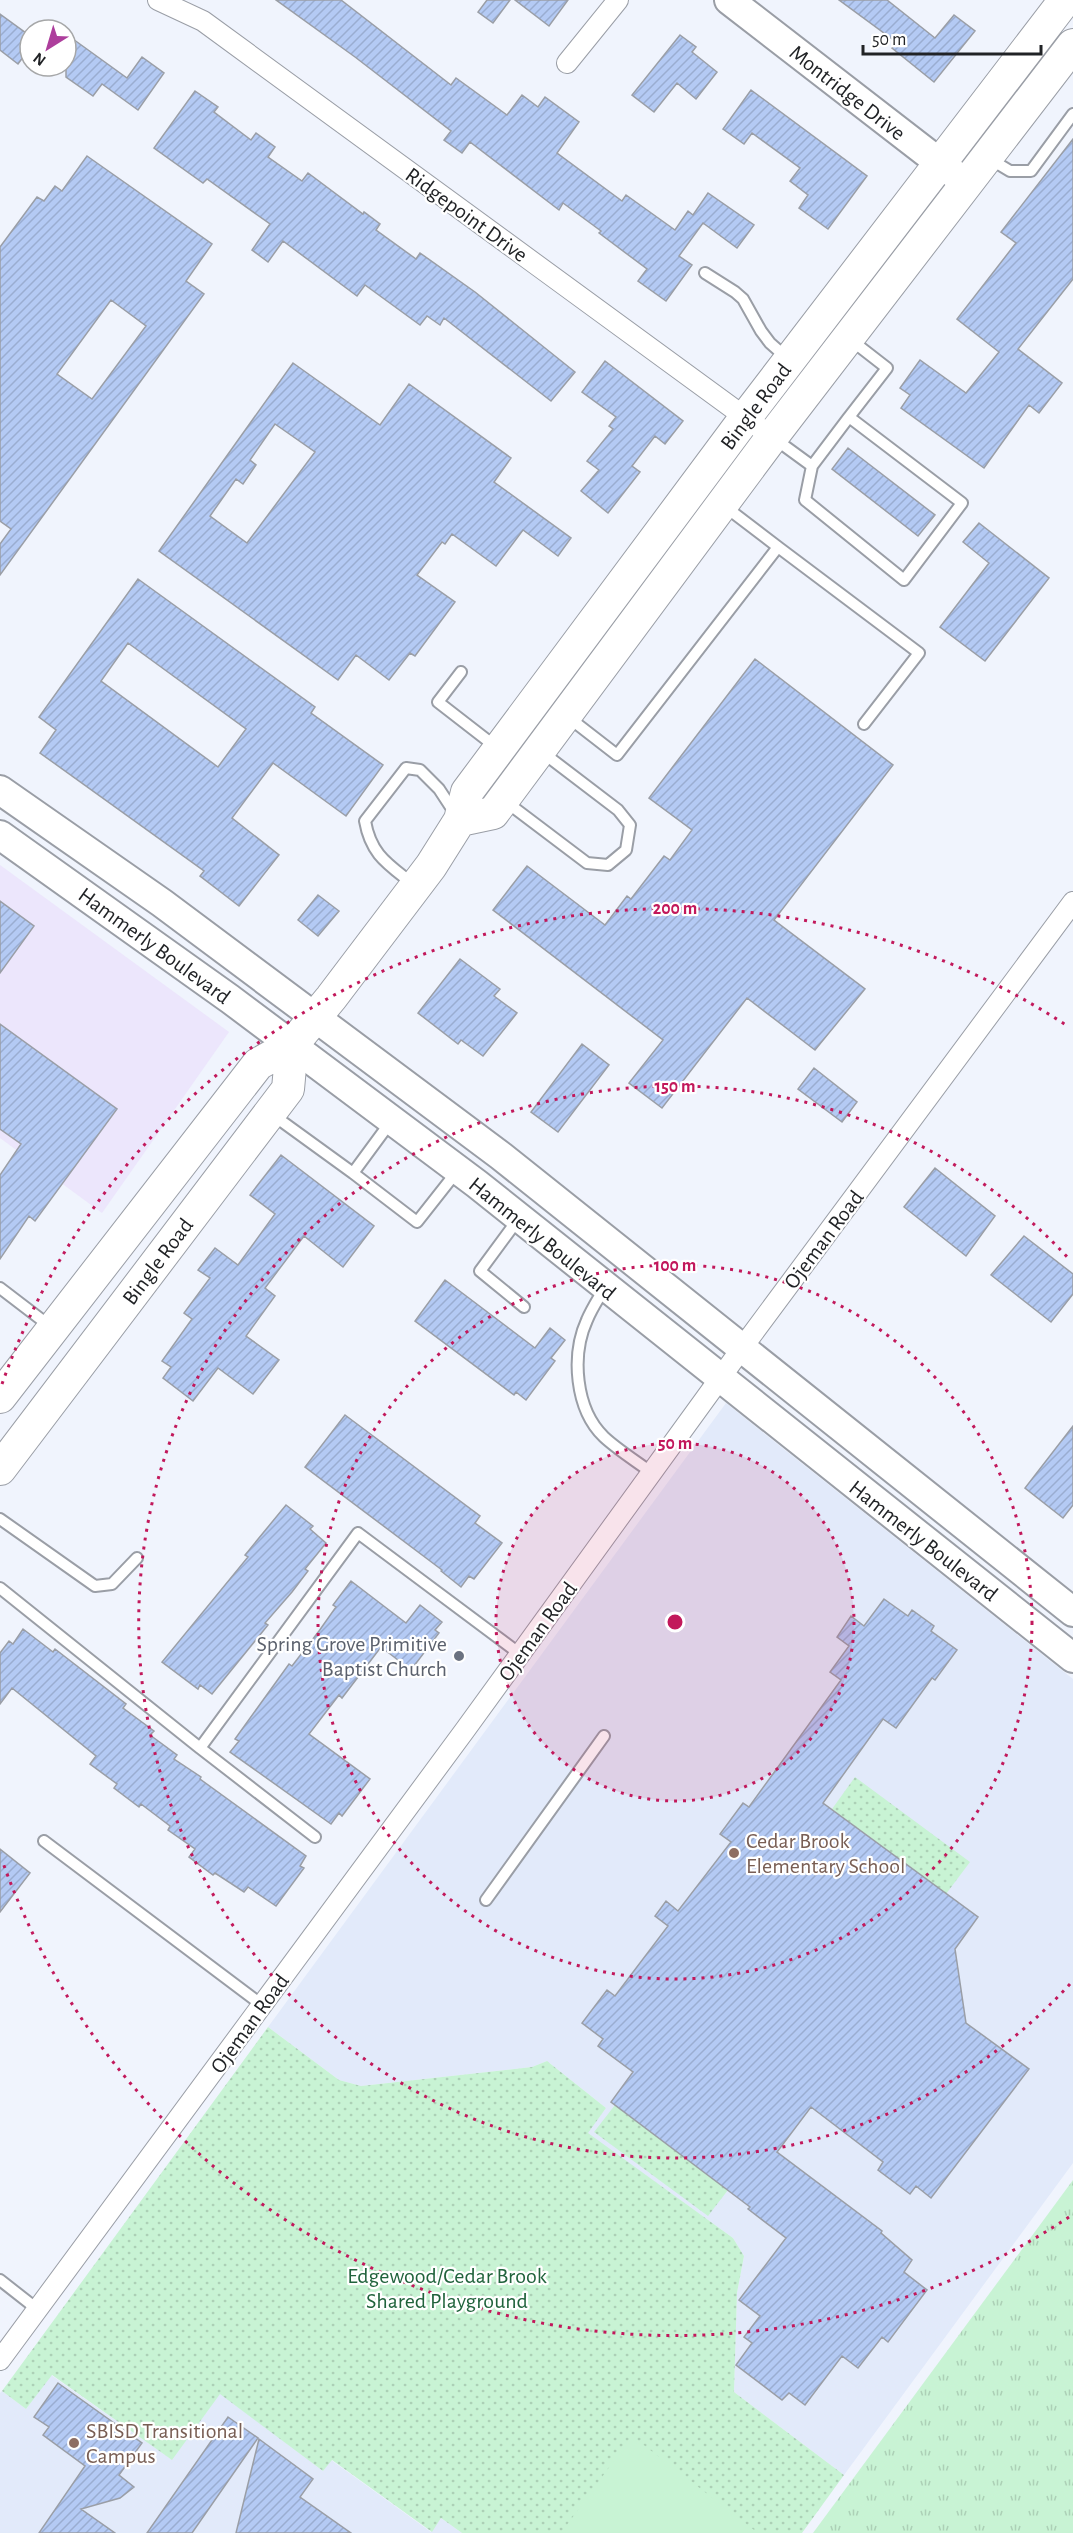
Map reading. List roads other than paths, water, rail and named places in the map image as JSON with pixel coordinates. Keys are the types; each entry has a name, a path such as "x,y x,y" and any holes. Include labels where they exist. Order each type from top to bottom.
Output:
{"main road":[{"name":"Montridge Drive","path":"729,0 967,184"},
{"name":"Bingle Road","path":"0,1398 258,1064 292,1045 316,1017 415,886 460,820 467,792 746,417 1065,0"},
{"name":"Bingle Road","path":"460,820 493,813 772,437 1073,45"},
{"path":"528,710 553,732"},
{"name":"Hammerly Boulevard","path":"0,790 162,903 501,1156 1073,1612"},
{"name":"Hammerly Boulevard","path":"0,834 292,1045 458,1170 1073,1659"},
{"name":"Bingle Road","path":"0,1468 288,1089 292,1045"},
{"path":"74,1302 108,1327"}],"street":[{"name":"Ridgepoint Drive","path":"158,0 203,21 772,437"},
{"path":"567,63 618,0"},
{"name":"Ojeman Road","path":"0,2360 520,1654 719,1379 1073,902"}],"lane":[{"path":"987,157 1010,171 1030,171 1073,114"},
{"path":"705,273 743,299 770,343 790,360"},
{"path":"848,338 887,369 849,417 812,466 805,500 904,580 962,502 849,417"},
{"path":"772,437 812,466"},
{"path":"722,505 919,653 864,724"},
{"path":"553,732 617,754 778,547"},
{"path":"460,672 438,702 499,749"},
{"path":"503,800 586,863 608,865 626,850 630,825 553,732"},
{"path":"415,886 377,856 368,837 365,821 406,768 420,770 439,789 460,820"},
{"path":"270,1113 417,1222 458,1170"},
{"path":"353,1173 392,1120"},
{"path":"519,1218 480,1271 524,1307"},
{"path":"605,1287 586,1321 579,1350 579,1381 587,1415 603,1436 652,1473"},
{"path":"0,1288 54,1328"},
{"path":"0,1519 95,1586 111,1584 136,1558"},
{"path":"200,1748 358,1533 520,1654"},
{"path":"0,1588 315,1837"},
{"path":"486,1900 604,1736"},
{"path":"44,1841 262,2005"},
{"path":"0,2280 37,2309"}],"place":[{"name":"Spring Grove Primitive Baptist Church","path":"459,1656"},
{"name":"Cedar Brook Elementary School","path":"734,1853"},
{"name":"SBISD Transitional Campus","path":"74,2443"}],"park label":[{"name":"Edgewood/Cedar Brook Shared Playground","path":"447,2288"}]}
